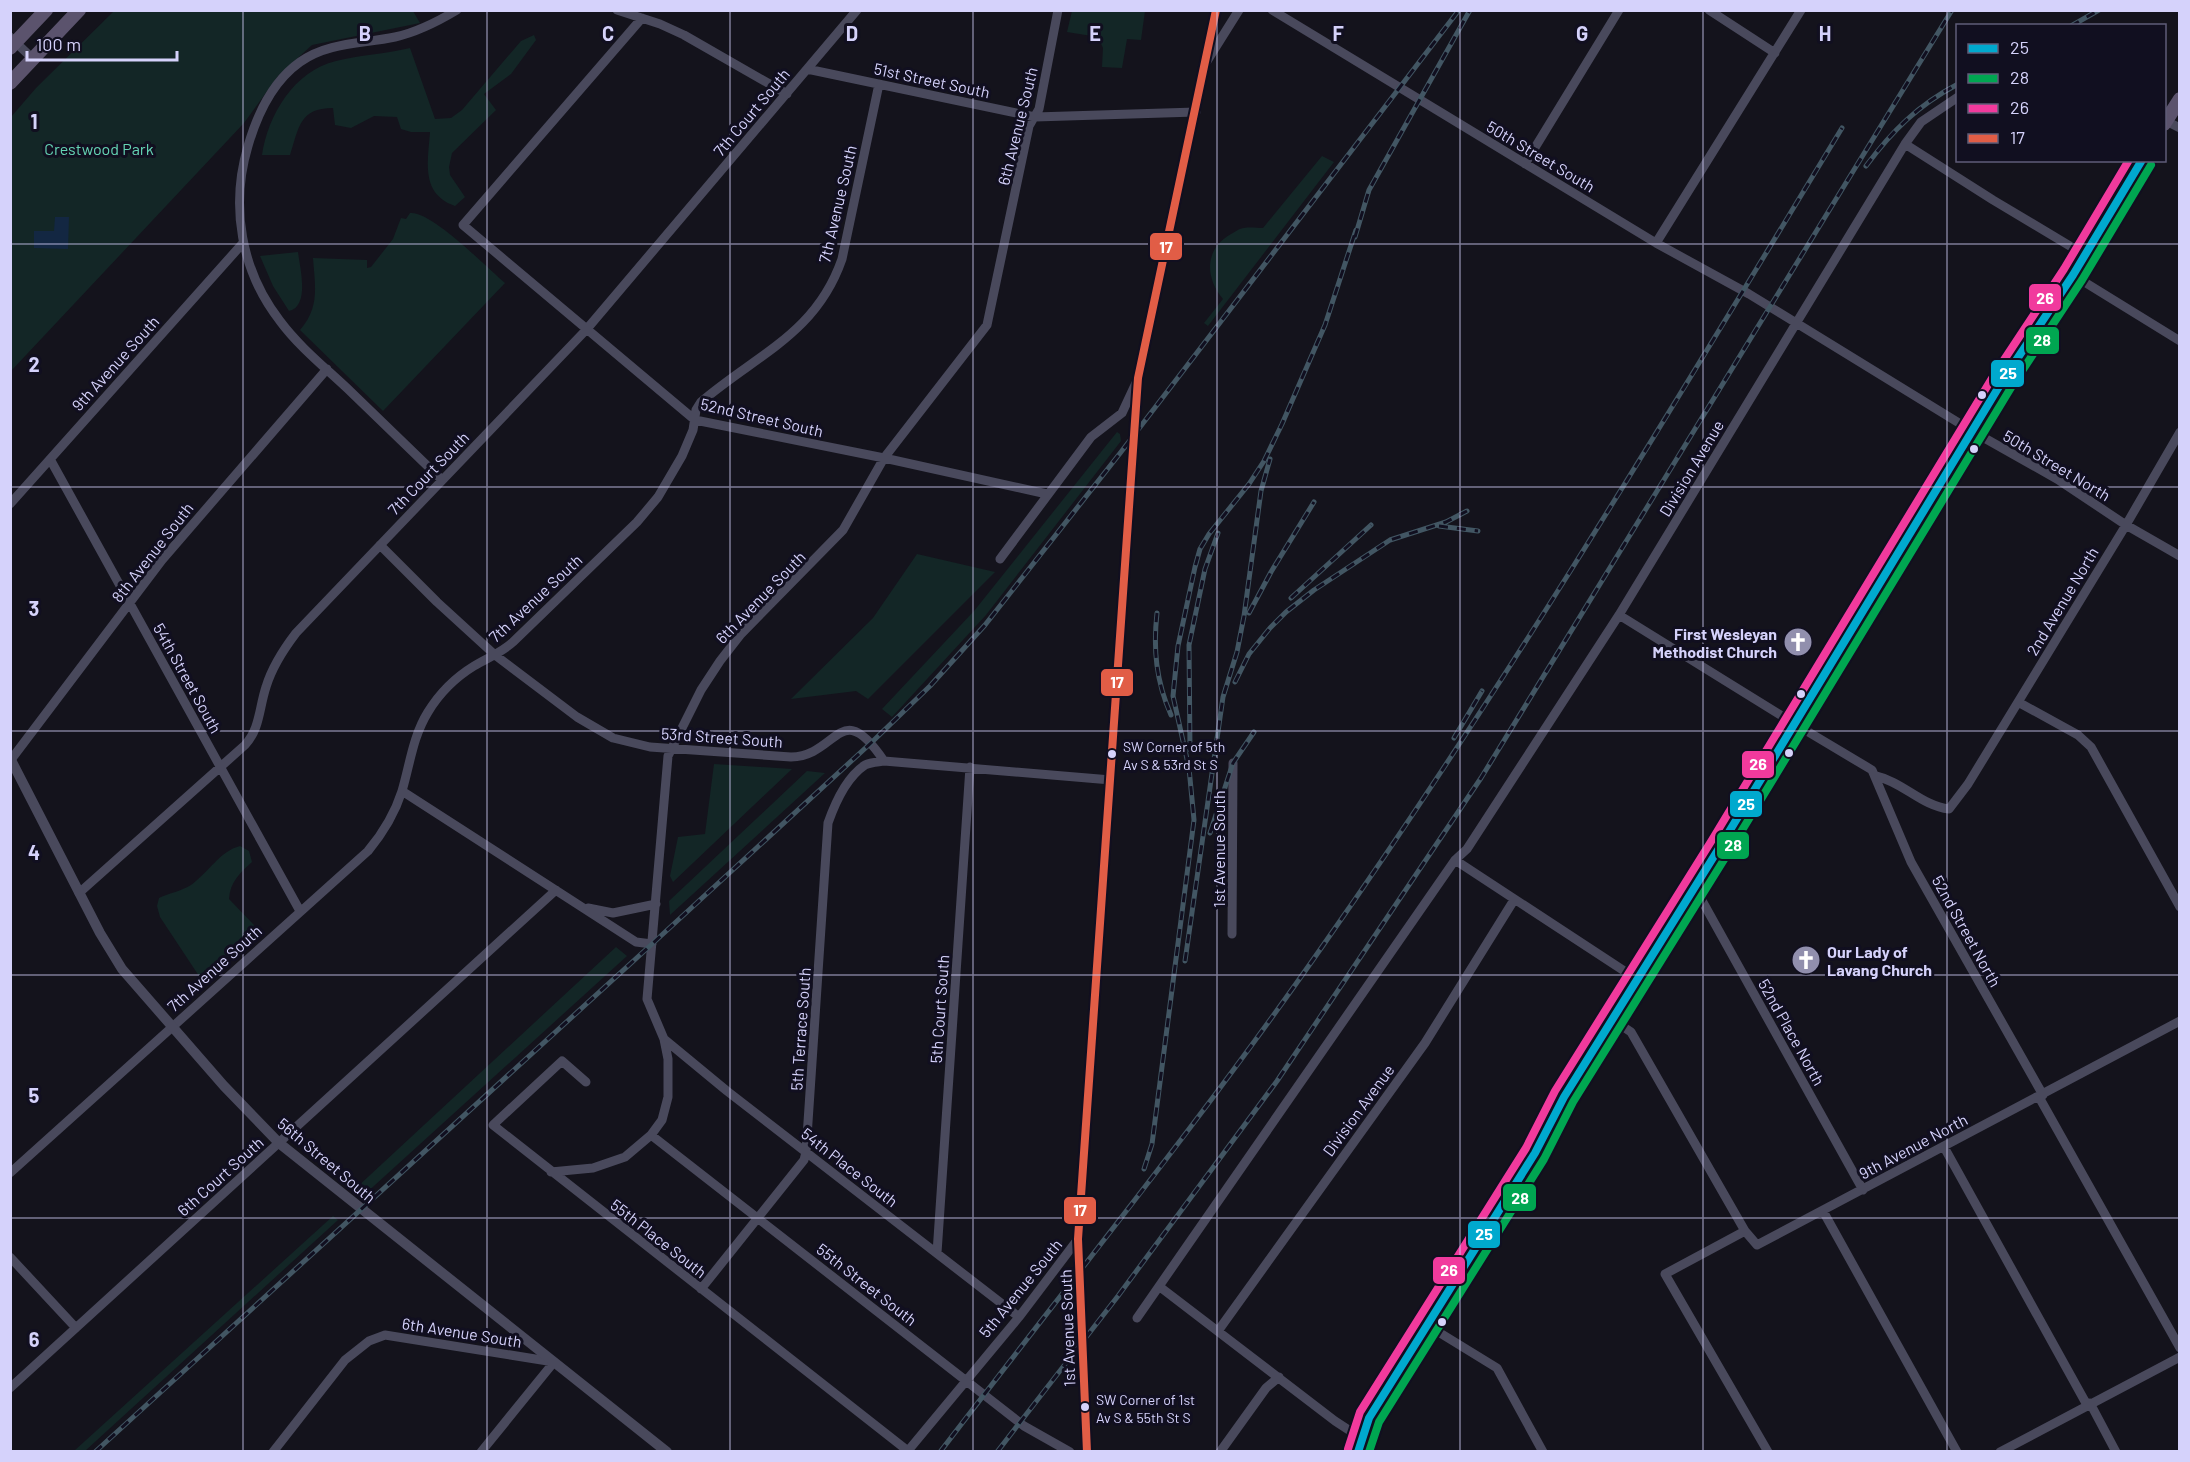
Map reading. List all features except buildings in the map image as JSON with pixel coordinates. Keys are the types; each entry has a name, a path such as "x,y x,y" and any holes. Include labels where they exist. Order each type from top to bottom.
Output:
{"main road":[{"path":"12,42 46,10"},
{"path":"10,83 79,10"},
{"path":"2166,120 2180,99"},
{"path":"1360,1445 1370,1418 1535,1153 1564,1097 1695,888 2003,380 2073,275 2141,162"}],"street":[{"path":"442,480 288,331 274,314 255,280 243,243 239,206 246,154 257,121 280,80 298,63 325,49 404,34 425,27 457,10"},
{"path":"617,10 698,42 787,94"},
{"path":"807,69 857,10"},
{"name":"6th Avenue South","path":"551,1172 593,1168 625,1157 651,1135 662,1120 668,1097 668,1059 664,1039 647,999 666,763 670,749 701,690 720,661 741,634 843,530 884,458 987,325 1029,126 1035,117 1058,10"},
{"name":"5th Avenue South","path":"907,1451 1018,1317 1078,1239 1138,378 1216,10"},
{"path":"1205,63 1239,10"},
{"name":"50th Street South","path":"1272,10 1656,243 1797,323"},
{"path":"1525,164 1619,10"},
{"path":"1709,10 1775,52"},
{"path":"1656,243 1801,10"},
{"name":"52nd Street South","path":"642,18 464,225 695,420 1047,494"},
{"path":"12,42 32,58"},
{"name":"51st Street South","path":"807,69 1035,117 1196,112"},
{"name":"7th Court South","path":"79,893 245,746 257,724 269,678 288,644 586,330 807,69"},
{"name":"7th Avenue South","path":"10,1173 359,859 376,841 391,819 402,791 416,739 432,705 459,676 513,642 648,510 675,470 693,430 696,410 701,402 803,324 818,306 832,284 842,259 879,84"},
{"name":"Division Avenue","path":"1137,1318 1455,860 1467,849 1619,615 1905,144 1921,122 1956,98"},
{"path":"2166,122 2180,128"},
{"path":"1905,144 2085,255"},
{"name":"9th Avenue South","path":"10,504 243,243"},
{"path":"2073,275 2180,341"},
{"name":"50th Street North","path":"1797,323 1972,431 2057,479 2126,525 2180,556"},
{"name":"8th Avenue South","path":"11,760 176,542 327,369"},
{"path":"1000,559 1091,437 1122,413 1138,378"},
{"name":"2nd Avenue North","path":"1876,776 1889,779 1937,808 1949,809 1968,784 2180,432"},
{"name":"54th Street South","path":"50,459 300,911"},
{"name":"53rd Street South","path":"380,545 495,655 577,717 613,738 650,747 798,757 810,754 835,734 849,730 862,734 872,742 884,761"},
{"path":"1619,615 1872,770 1876,776"},
{"path":"2018,702 2078,735 2091,747 2180,908"},
{"name":"56th Street South","path":"11,760 106,945 122,969 225,1086 279,1143 667,1452"},
{"path":"884,761 1111,780"},
{"name":"5th Terrace South","path":"701,1289 804,1160 828,823 835,802 852,779 865,766 884,761"},
{"name":"1st Avenue South","path":"1232,934 1233,763"},
{"name":"5th Court South","path":"937,1253 970,767"},
{"name":"52nd Street North","path":"1876,776 1911,862 2180,1348"},
{"path":"402,791 636,942 652,944"},
{"path":"1455,860 1638,980"},
{"name":"52nd Place North","path":"1695,888 1863,1190"},
{"name":"6th Court South","path":"10,1388 556,891"},
{"name":"Division Avenue","path":"1218,1331 1425,1043 1514,900"},
{"path":"582,907 613,913 656,904"},
{"path":"1613,1020 1631,1032 1745,1231 1665,1274 1768,1452"},
{"name":"9th Avenue North","path":"1745,1231 1757,1245 2180,1021"},
{"name":"54th Place South","path":"664,1039 727,1091 1018,1317"},
{"name":"55th Place South","path":"586,1082 562,1061 493,1125 907,1451"},
{"name":"55th Street South","path":"651,1135 1024,1426 1070,1452"},
{"path":"1944,1147 2116,1452"},
{"path":"1823,1211 1958,1452"},
{"name":"1st Avenue South","path":"1078,1239 1087,1452"},
{"path":"10,1257 76,1328"},
{"path":"1160,1287 1335,1420 1360,1445"},
{"path":"1427,1326 1497,1368 1543,1452"},
{"name":"6th Avenue South","path":"277,1450 345,1360 369,1341 385,1335 554,1362"},
{"path":"2000,1452 2180,1357"},
{"path":"481,1452 554,1362"},
{"path":"1220,1452 1266,1388 1279,1377"}],"green space":[{"name":"Crestwood Park","path":"114,11 413,11 420,23 312,45 278,76 244,123 11,371 11,117 36,88"},
{"path":"1072,11 1145,11 1141,40 1127,39 1122,68 1102,67 1103,48 1098,37 1067,32"},
{"path":"534,35 536,40 511,74 484,94 496,110 452,153 450,175 465,197 455,206 444,201 431,185 428,165 430,132 411,132 401,129 397,117 374,116 351,128 335,125 333,108 322,109 313,112 302,121 290,155 262,155 270,125 277,110 296,85 321,66 345,59 410,48 435,119 451,118 462,110 521,41"},
{"path":"1322,156 1334,162 1208,326 1204,323 1223,299 1217,291 1211,273 1210,264 1216,248 1222,240 1241,229 1263,228"},
{"path":"410,213 420,215 445,230 505,283 383,411 300,330 311,313 315,296 313,258 367,260 367,268 371,267 393,239 401,218 406,219"},
{"path":"298,252 302,294 300,302 289,311 273,286 260,256"},
{"path":"1117,432 1120,434 1121,441 986,615 892,717 882,709 974,611"},
{"path":"917,554 995,572 868,699 856,691 791,699 873,618"},
{"path":"714,764 792,769 673,882 670,876 678,837 705,834"},
{"path":"807,771 825,773 670,915 669,901"},
{"path":"240,846 249,851 252,862 234,883 229,899 254,925 238,956 201,979 160,917 157,906 159,898 191,885 220,857"},
{"path":"616,947 627,956 364,1195 355,1189"},
{"path":"333,1216 338,1220 85,1451 74,1451"}],"water":[{"path":"55,217 69,217 68,249 34,248 34,231 54,231"}],"railway":[{"path":"95,1452 652,944 930,686 985,625 1121,452 1459,10"},
{"path":"1355,237 1369,190 1470,10"},
{"path":"997,1452 1118,1296 1277,1081 1481,778 1952,10"},
{"path":"2074,24 2099,10"},
{"path":"1866,166 1886,141 1918,110 1956,85"},
{"path":"940,1452 1231,1073 1393,844 1460,744 1590,540 1842,128"},
{"path":"1144,1169 1152,1144 1194,820 1189,768 1173,696 1178,646 1195,567 1200,549 1209,534 1249,484 1264,461 1282,424 1325,325 1356,230"},
{"path":"1185,961 1223,697 1237,652 1261,491 1270,459"},
{"path":"1249,613 1314,502"},
{"path":"1235,682 1249,654 1270,628 1314,590 1390,540 1446,522 1467,511"},
{"path":"1291,598 1371,525"},
{"path":"1439,526 1478,531"},
{"path":"1190,750 1189,645 1205,569 1218,533"},
{"path":"1157,613 1155,639 1157,665 1162,690 1171,715"},
{"path":"1454,738 1482,691"},
{"path":"1210,833 1233,763 1254,732"}],"transit line":[{"name":"17","path":"1087,1452 1078,1239 1138,378 1216,10"},
{"name":"26","path":"1348,1449 1360,1412 1526,1148 1555,1091 1712,840 1994,375 2064,269 2128,162"},
{"name":"25","path":"1358,1452 1369,1418 1535,1153 1564,1097 1721,845 2003,380 2073,275 2141,162"},
{"name":"28","path":"1369,1452 1379,1422 1544,1159 1573,1102 1730,850 2012,386 2082,280 2151,165"}],"place":[{"name":"First Wesleyan Methodist Church","path":"1798,642"},
{"name":"SW Corner of 5th Av S & 53rd St S","path":"1112,754"},
{"name":"Our Lady of Lavang Church","path":"1806,960"},
{"name":"SW Corner of 1st Av S & 55th St S","path":"1085,1407"}]}
